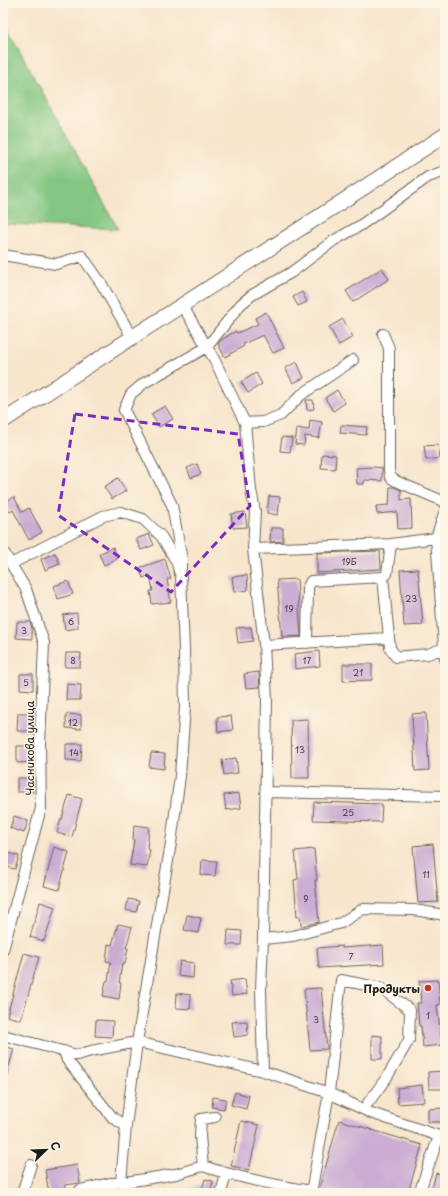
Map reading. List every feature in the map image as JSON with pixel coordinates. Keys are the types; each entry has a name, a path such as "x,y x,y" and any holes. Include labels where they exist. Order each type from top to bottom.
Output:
{"highway":[{"path":"3,422 445,135"}],"street":[{"path":"121,1182 126,1126 137,1042 171,843 180,776 185,707 181,554 172,506 124,410 131,394 144,383 207,347 241,304 252,294 292,272 333,241 361,225 428,177 445,170"},
{"path":"3,255 56,264 82,256 101,282 132,337"},
{"path":"182,305 214,359 245,423 251,490 255,512 253,549 264,645 267,700 261,989 264,1071"},
{"path":"383,334 389,348 390,477 445,502"},
{"path":"245,423 263,422 281,415 301,395 353,360"},
{"path":"383,577 388,638 390,648 396,657 445,653 436,538 445,510"},
{"path":"11,564 103,516 121,512 142,519 161,536 176,561 181,577"},
{"path":"253,549 391,544 436,538"},
{"path":"307,643 308,587 311,581 383,577 387,574 391,544"},
{"name":"Часникова улица","path":"3,551 26,589 44,643 40,745 41,808 3,950"},
{"path":"264,645 388,638"},
{"path":"265,792 445,796"},
{"path":"263,939 293,936 341,923 363,909 414,910 445,915"},
{"path":"80,1193 80,1190 93,1186 176,1174 203,1166 226,1174 311,1192 329,1093 342,980 380,988 410,1010 409,1040 387,1077 368,1103"},
{"path":"3,1034 77,1055 91,1050 137,1042 264,1071 329,1093 372,1113 442,1137 418,1193"},
{"path":"64,1051 67,1060 112,1118 126,1126"},
{"path":"203,1166 200,1136 201,1119 215,1117"},
{"path":"22,1193 31,1165"},
{"path":"221,1193 226,1174"}],"highlighted area":[{"path":"75,414 238,434 250,506 171,592 58,515"}],"shaded area":[{"path":"206,1183 258,1193 179,1193"}],"green space":[{"path":"8,29 118,229 3,224 3,30"}],"building":[{"path":"382,268 389,279 353,302 346,291"},
{"path":"302,292 307,302 298,306 293,297"},
{"path":"266,312 284,348 273,353 263,335 243,344 244,346 225,357 218,344 221,340 236,331 237,333 258,324 255,318"},
{"path":"343,319 353,337 339,345 329,327"},
{"path":"297,362 304,378 293,383 285,368"},
{"path":"256,373 262,384 248,393 241,382"},
{"path":"337,390 345,403 333,411 325,398"},
{"path":"306,400 313,400 314,409 307,410"},
{"path":"165,406 173,419 159,427 151,414"},
{"path":"310,420 322,422 319,438 305,436 304,445 295,444 297,428 309,430"},
{"path":"341,425 367,427 366,435 340,433"},
{"path":"282,437 292,438 290,452 280,451"},
{"path":"438,445 440,458 426,460 424,446"},
{"path":"322,454 336,455 335,469 321,468"},
{"path":"197,464 201,474 191,478 187,468"},
{"path":"356,468 382,468 382,481 364,480 364,484 357,484"},
{"path":"118,478 126,491 112,499 104,487"},
{"path":"390,487 401,490 401,500 411,499 412,528 398,529 397,512 377,514 376,506 389,505"},
{"path":"269,496 280,497 278,515 267,513"},
{"path":"14,497 22,512 29,508 42,532 29,540 13,510 10,512 5,502"},
{"path":"245,512 247,527 233,528 231,514"},
{"path":"271,528 283,528 283,541 270,542"},
{"path":"149,534 154,545 141,550 136,539"},
{"path":"113,547 118,558 104,565 99,554"},
{"path":"380,551 381,569 317,573 317,553"},
{"path":"55,553 60,564 45,570 41,559"},
{"path":"165,559 171,579 167,579 171,602 152,604 150,591 153,591 150,575 143,578 139,568"},
{"path":"418,569 423,625 404,626 400,570"},
{"path":"247,575 248,590 234,592 232,577"},
{"path":"297,579 301,636 282,637 277,580"},
{"path":"68,581 73,594 58,599 54,586"},
{"path":"77,613 78,628 65,630 63,615"},
{"path":"17,622 30,622 32,628 32,639 16,638"},
{"path":"251,627 253,641 238,643 236,628"},
{"path":"319,651 320,666 295,669 294,654"},
{"path":"66,653 81,653 80,667 65,667"},
{"path":"343,664 372,664 372,680 343,681"},
{"path":"259,672 260,687 246,688 244,674"},
{"path":"20,674 33,674 33,690 20,689"},
{"path":"67,684 81,685 80,700 66,700"},
{"path":"18,713 33,713 33,731 17,731"},
{"path":"426,713 429,770 415,771 412,714"},
{"path":"66,714 81,715 81,729 66,728"},
{"path":"231,716 233,730 218,732 217,717"},
{"path":"308,719 309,778 292,778 291,720"},
{"path":"66,744 82,744 81,761 66,760"},
{"path":"17,746 34,746 34,762 17,763"},
{"path":"151,753 165,754 164,769 149,767"},
{"path":"236,758 238,773 224,775 222,760"},
{"path":"17,778 33,778 33,792 17,792"},
{"path":"239,793 241,808 226,810 224,795"},
{"path":"69,795 82,799 72,837 57,833"},
{"path":"314,802 382,804 381,822 313,820"},
{"path":"14,816 28,821 24,833 10,828"},
{"path":"134,825 149,827 147,849 150,850 147,867 130,865 134,840"},
{"path":"433,844 438,902 418,903 413,846"},
{"path":"54,847 69,852 59,890 44,886"},
{"path":"314,849 319,922 301,926 300,916 297,917 294,880 298,879 295,851"},
{"path":"3,851 19,856 15,869 3,866"},
{"path":"202,860 217,861 215,876 201,875"},
{"path":"128,899 139,901 136,912 126,910"},
{"path":"40,902 55,907 44,941 30,937"},
{"path":"187,915 201,918 198,933 184,930"},
{"path":"118,924 132,927 126,948 128,948 125,964 122,964 119,983 121,983 119,999 103,996 106,981 108,981 111,962 106,961 108,944 112,945"},
{"path":"228,930 242,931 241,945 227,945"},
{"path":"383,945 384,964 319,968 317,948"},
{"path":"24,953 39,957 21,1020 7,1016"},
{"path":"180,961 194,963 193,978 178,976"},
{"path":"245,979 247,994 232,996 230,981"},
{"path":"438,980 440,1005 437,1005 442,1045 423,1047 417,1003 421,1003 419,981"},
{"path":"321,988 327,1049 310,1050 304,989"},
{"path":"177,993 191,995 190,1009 176,1008"},
{"path":"96,1020 113,1021 112,1037 95,1036"},
{"path":"247,1021 248,1035 234,1037 232,1022"},
{"path":"372,1035 382,1036 382,1059 372,1059"},
{"path":"3,1046 14,1049 5,1080 3,1079"},
{"path":"445,1071 445,1089 429,1089 428,1072"},
{"path":"422,1085 424,1102 398,1104 397,1088"},
{"path":"235,1092 249,1096 246,1109 231,1105"},
{"path":"213,1097 226,1099 224,1109 212,1107"},
{"path":"445,1108 445,1122 428,1122 428,1109"},
{"path":"339,1120 422,1145 408,1193 318,1193"},
{"path":"241,1121 259,1125 249,1170 231,1166"},
{"path":"77,1165 80,1183 65,1185 66,1193 49,1193 45,1170"},
{"path":"436,1173 445,1175 445,1193 431,1193"},
{"path":"205,1179 213,1181 211,1191 202,1189"}],"place":[{"name":"Продукты","path":"428,988"}]}
